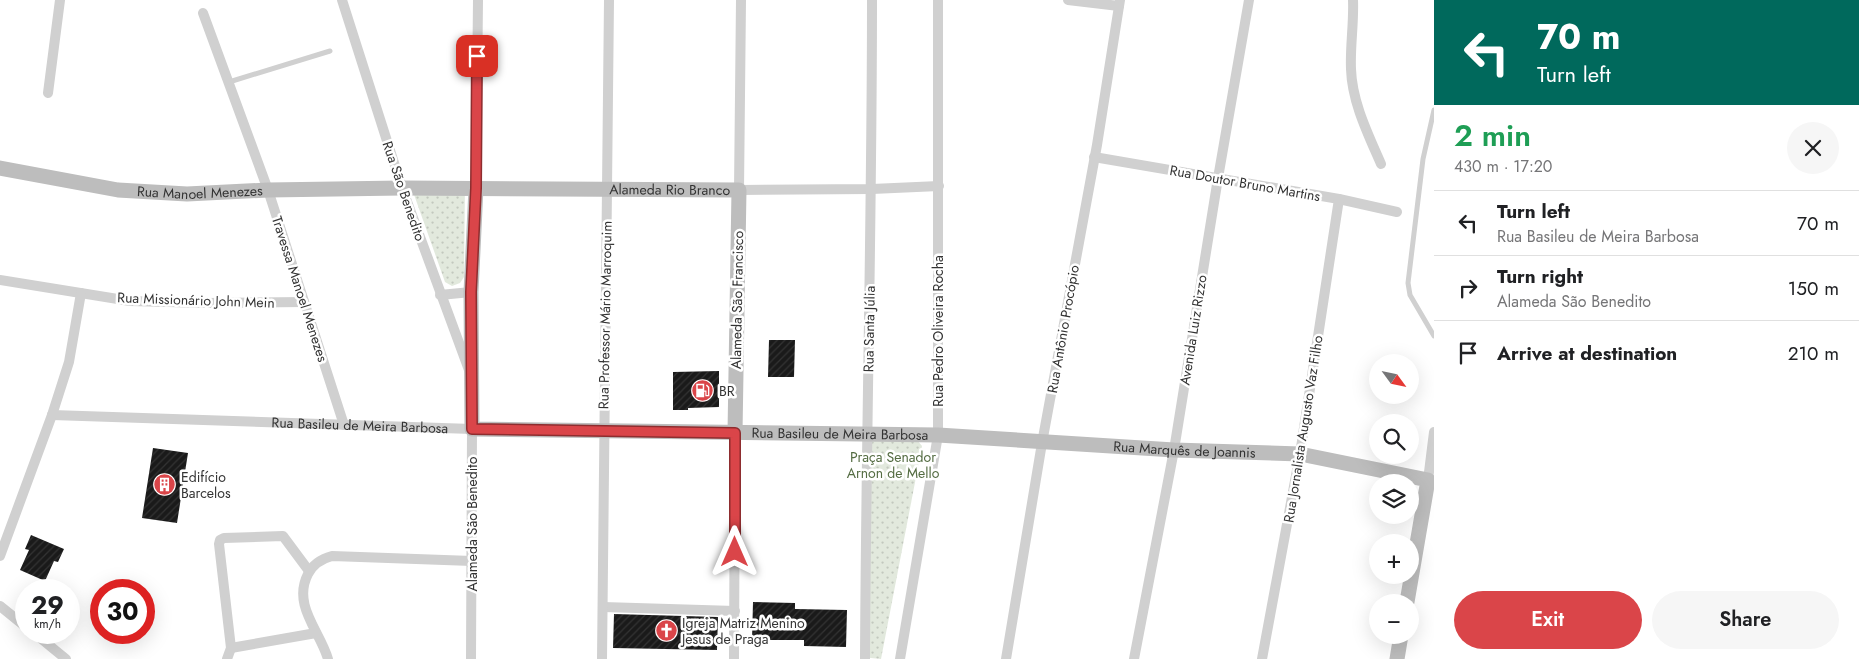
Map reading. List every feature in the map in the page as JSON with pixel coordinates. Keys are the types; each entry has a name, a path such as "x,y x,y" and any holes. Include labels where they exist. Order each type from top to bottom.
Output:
{"street":[{"path":"48,93 60,0"},
{"name":"Rua São Benedito","path":"342,0 402,188 472,379"},
{"name":"Alameda São Benedito","path":"471,659 471,292 476,188 478,0"},
{"name":"Rua Professor Mário Marroquim","path":"602,659 609,0"},
{"name":"Alameda São Francisco","path":"734,659 740,0"},
{"name":"Rua Santa Júlia","path":"865,659 866,434 872,189 872,0"},
{"name":"Rua Pedro Oliveira Rocha","path":"900,659 938,435 938,0"},
{"path":"1068,0 1120,3"},
{"name":"Avenida Luiz Rizzo","path":"1134,659 1174,450 1249,0"},
{"path":"1353,0 1351,70 1354,93 1364,126 1381,164"},
{"name":"Rua Antônio Procópio","path":"1006,659 1042,443 1120,3"},
{"name":"Travessa Manoel Menezes","path":"204,13 268,190 344,424"},
{"name":"Rua Doutor Bruno Martins","path":"1094,157 1339,199 1397,212"},
{"name":"Rua Manoel Menezes","path":"0,168 118,190 187,194 268,190 402,188"},
{"name":"Alameda Rio Branco","path":"402,188 739,190 872,189 938,186"},
{"name":"Rua Jornalista Augusto Vaz Filho","path":"1262,659 1300,454 1339,199"},
{"name":"Rua Missionário John Mein","path":"0,280 130,301 205,303 304,302"},
{"path":"440,295 471,292"},
{"path":"0,556 52,415 69,362 81,293"},
{"name":"Rua Basileu de Meira Barbosa","path":"52,415 603,432 938,435"},
{"path":"1408,594 1428,480 1434,432"},
{"name":"Rua Marquês de Joannis","path":"938,435 1174,450 1300,454 1428,480"},
{"path":"228,659 231,648 220,540 224,538 283,536 310,571"},
{"path":"328,659 302,597 302,587 310,571 317,563 332,556 472,561"},
{"path":"0,606 15,618"},
{"path":"603,607 735,611"},
{"path":"231,648 316,633"},
{"path":"48,644 66,659"},
{"path":"1397,659 1400,644"}],"lane":[{"path":"229,82 330,51"},
{"path":"1434,110 1423,159 1408,283 1410,295 1434,336"}],"green space":[{"path":"465,184 464,277 460,283 452,286 445,282 412,189"},
{"name":"Praça Senador Arnon de Mello","path":"873,440 917,440 922,446 881,659 861,657 869,446"}],"building":[{"path":"769,340 795,340 794,377 768,377"},
{"path":"719,371 719,407 673,410 673,372"},
{"name":"Edifício Barcelos","path":"153,448 188,453 177,523 142,518"},
{"path":"31,535 64,549 58,562 54,561 46,579 40,579 20,570 29,550 25,549"},
{"path":"753,602 795,603 795,609 847,610 846,647 804,646 804,640 752,640"},
{"name":"Igreja Matriz Menino Jesus de Praga","path":"614,614 718,617 717,650 613,648"}],"place":[{"name":"BR","path":"703,391"},
{"name":"Edifício Barcelos","path":"165,485"},
{"name":"Igreja Matriz Menino Jesus de Praga","path":"666,631"}],"route":[{"path":"477,56 476,188 471,292 472,429 735,433 735,552"}]}
